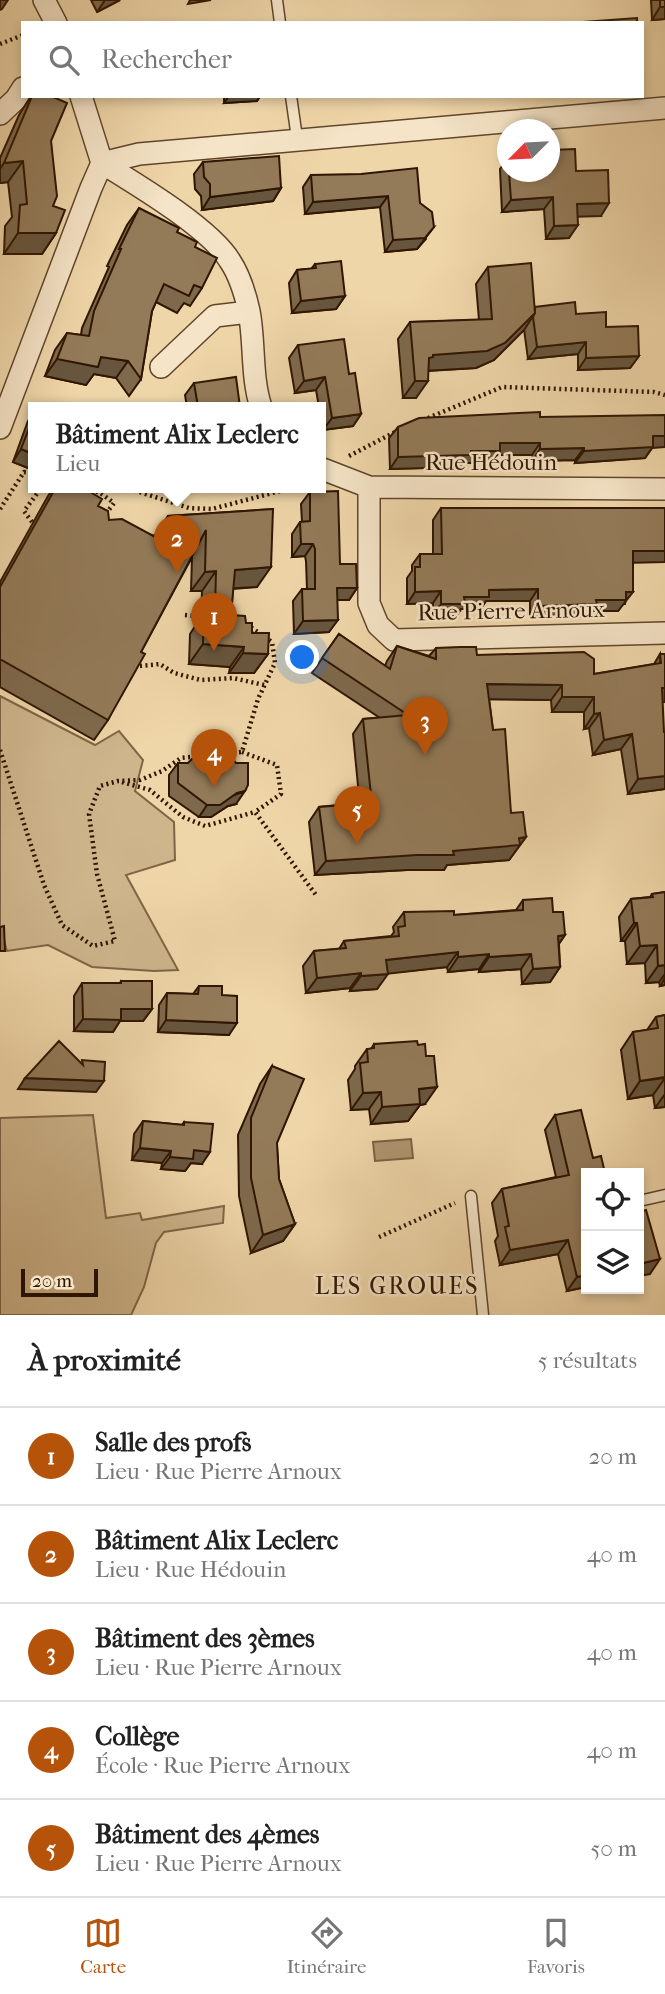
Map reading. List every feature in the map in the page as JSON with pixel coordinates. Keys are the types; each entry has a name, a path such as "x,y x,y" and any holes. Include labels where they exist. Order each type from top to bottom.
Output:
{"street":[{"path":"44,0 55,21"},
{"path":"0,114 21,91"},
{"path":"82,98 102,163 208,236 229,259 242,284 249,312 259,402"},
{"path":"0,428 90,187 102,163 139,154 297,138 665,108"},
{"path":"161,367 215,316 249,312"},
{"name":"Rue Hédouin","path":"326,471 369,487 665,489"},
{"name":"Rue Pierre Arnoux","path":"369,487 369,603 378,625 394,640 665,633"}],"lane":[{"path":"277,0 281,21"},
{"path":"291,98 297,138"},
{"path":"644,1200 665,1195"},
{"path":"471,1196 483,1315"}],"path":[{"path":"0,44 21,36"},
{"path":"426,419 502,387 654,392 665,395"},
{"path":"326,467 401,429"},
{"path":"0,509 24,472 28,472"},
{"path":"32,522 23,511 37,493"},
{"path":"100,493 114,503 104,518"},
{"path":"143,493 189,508 212,509 272,493"},
{"path":"185,615 213,618"},
{"path":"242,752 264,685 275,663 272,642 246,624"},
{"path":"140,666 160,664 174,673 201,680 233,678 264,685"},
{"path":"0,750 44,885 62,925 93,946 115,941 97,874 89,814 100,786 118,781 140,780 162,771 181,758 242,752 277,765 281,794 256,812 205,826 183,817 150,790 118,781"},
{"path":"256,812 316,895"},
{"path":"379,1237 471,1196"}],"shaded area":[{"path":"0,696 95,745 119,731 143,760 135,791 174,822 175,860 126,875 178,970 92,967 48,945 7,951 0,927"},
{"path":"93,1115 106,1218 140,1213 142,1220 224,1206 223,1223 164,1232 156,1243 144,1287 131,1315 0,1315 0,1118"},
{"path":"411,1139 413,1158 375,1161 373,1142"}],"building":[{"path":"660,0 665,0 665,7 660,7"},
{"path":"637,18 637,21 596,21"},
{"path":"31,98 56,98 67,103 51,141 57,196 53,206 65,210 56,233 18,233 20,205 27,204 23,161 4,163"},
{"path":"575,149 576,171 608,170 609,203 577,204 578,225 554,226 553,197 511,200 510,182 560,182 560,150"},
{"path":"279,156 281,188 210,197 210,184 204,177 203,162"},
{"path":"417,168 420,203 432,212 434,227 425,238 393,240 388,196 313,202 311,175 361,174"},
{"path":"139,208 179,228 177,232 197,242 195,247 217,258 202,288 194,285 189,296 164,284 152,311 141,379 128,361 101,357 98,367 57,359 67,333 89,336 94,311"},
{"path":"341,261 345,296 301,301 297,270 316,268 315,264"},
{"path":"531,263 535,313 505,343 487,351 433,355 429,358 428,381 415,381 410,322 492,319 488,267"},
{"path":"575,302 576,314 606,312 606,327 638,326 639,356 586,358 586,342 537,347 533,317 535,307"},
{"path":"344,339 349,374 355,373 361,414 332,418 325,377 304,381 298,345"},
{"path":"236,377 239,402 197,402 194,383"},
{"path":"540,412 540,417 665,415 665,436 653,436 653,447 584,451 584,448 540,449 540,443 500,443 500,451 471,451 471,455 398,457 398,427 419,418"},
{"path":"28,431 28,452 21,449"},
{"path":"338,491 340,564 356,564 357,588 337,588 338,620 303,621 302,589 315,589 315,549 313,544 301,544 300,522 310,521 310,493"},
{"path":"53,493 92,493 102,499 98,506 108,511 109,520 122,519 170,545 168,516 273,509 271,567 235,570 231,615 245,616 246,623 252,623 252,633 269,633 268,654 243,653 244,647 203,644 204,614 215,609 216,571 205,572 206,530 141,652 145,654 108,720 0,659 0,587"},
{"path":"441,508 665,508 665,551 633,551 633,592 626,592 626,600 538,606 538,589 489,590 489,597 464,597 465,604 441,604 441,591 415,592 415,567 420,567 420,554 442,554"},
{"path":"339,634 390,669 397,646 436,659 436,648 476,647 477,655 584,652 594,659 594,674 661,663 660,654 665,654 665,688 662,688 665,776 638,779 632,734 604,740 600,713 594,714 594,697 562,697 562,685 487,684 493,730 505,729 511,813 523,812 526,837 519,838 520,845 453,851 454,855 326,861 319,807 355,804 354,797 371,795 363,719 408,715 322,658"},
{"path":"217,750 223,756 230,756 236,763 248,763 248,785 245,791 237,793 220,805 207,805 178,783 178,763 188,763 195,756 203,756 208,751"},
{"path":"665,892 665,965 658,966 657,945 640,946 631,899 653,897 652,894"},
{"path":"552,898 553,912 563,912 565,935 558,936 560,967 533,969 531,954 458,957 458,952 386,960 388,974 361,976 361,973 317,978 314,951 346,948 344,941 399,936 398,927 405,926 404,912 454,911 454,915 523,910 523,900"},
{"path":"4,926 5,951 0,951 0,927"},
{"path":"152,981 152,1009 121,1009 121,1020 83,1019 82,983"},
{"path":"199,986 222,986 222,995 237,996 237,1023 166,1020 167,993 198,994"},
{"path":"665,1015 665,1077 640,1081 633,1032 658,1028 656,1017"},
{"path":"59,1041 83,1065 82,1060 105,1062 104,1081 25,1078"},
{"path":"417,1041 418,1045 425,1044 426,1056 434,1056 437,1087 419,1089 420,1104 382,1107 381,1092 363,1093 360,1063 368,1062 367,1049 374,1048 374,1044"},
{"path":"272,1066 304,1079 277,1143 279,1179 295,1224 263,1235 251,1178 251,1118"},
{"path":"581,1110 593,1158 601,1156 604,1168 581,1168 581,1276 577,1277 568,1240 510,1250 505,1227 509,1226 502,1189 569,1175 555,1115"},
{"path":"143,1121 184,1125 184,1122 213,1124 210,1152 194,1150 193,1159 170,1157 171,1151 140,1148"},
{"path":"644,1211 660,1259 644,1263 644,1231"}],"place":[{"name":"Bâtiment Alix Leclerc","path":"177,573"},
{"name":"Salle des profs","path":"214,651"},
{"name":"Bâtiment des 3èmes","path":"425,755"},
{"name":"Collège","path":"214,787"},
{"name":"Bâtiment des 4èmes","path":"357,844"}],"district":[{"name":"LES GROUES","path":"397,1286"}]}
